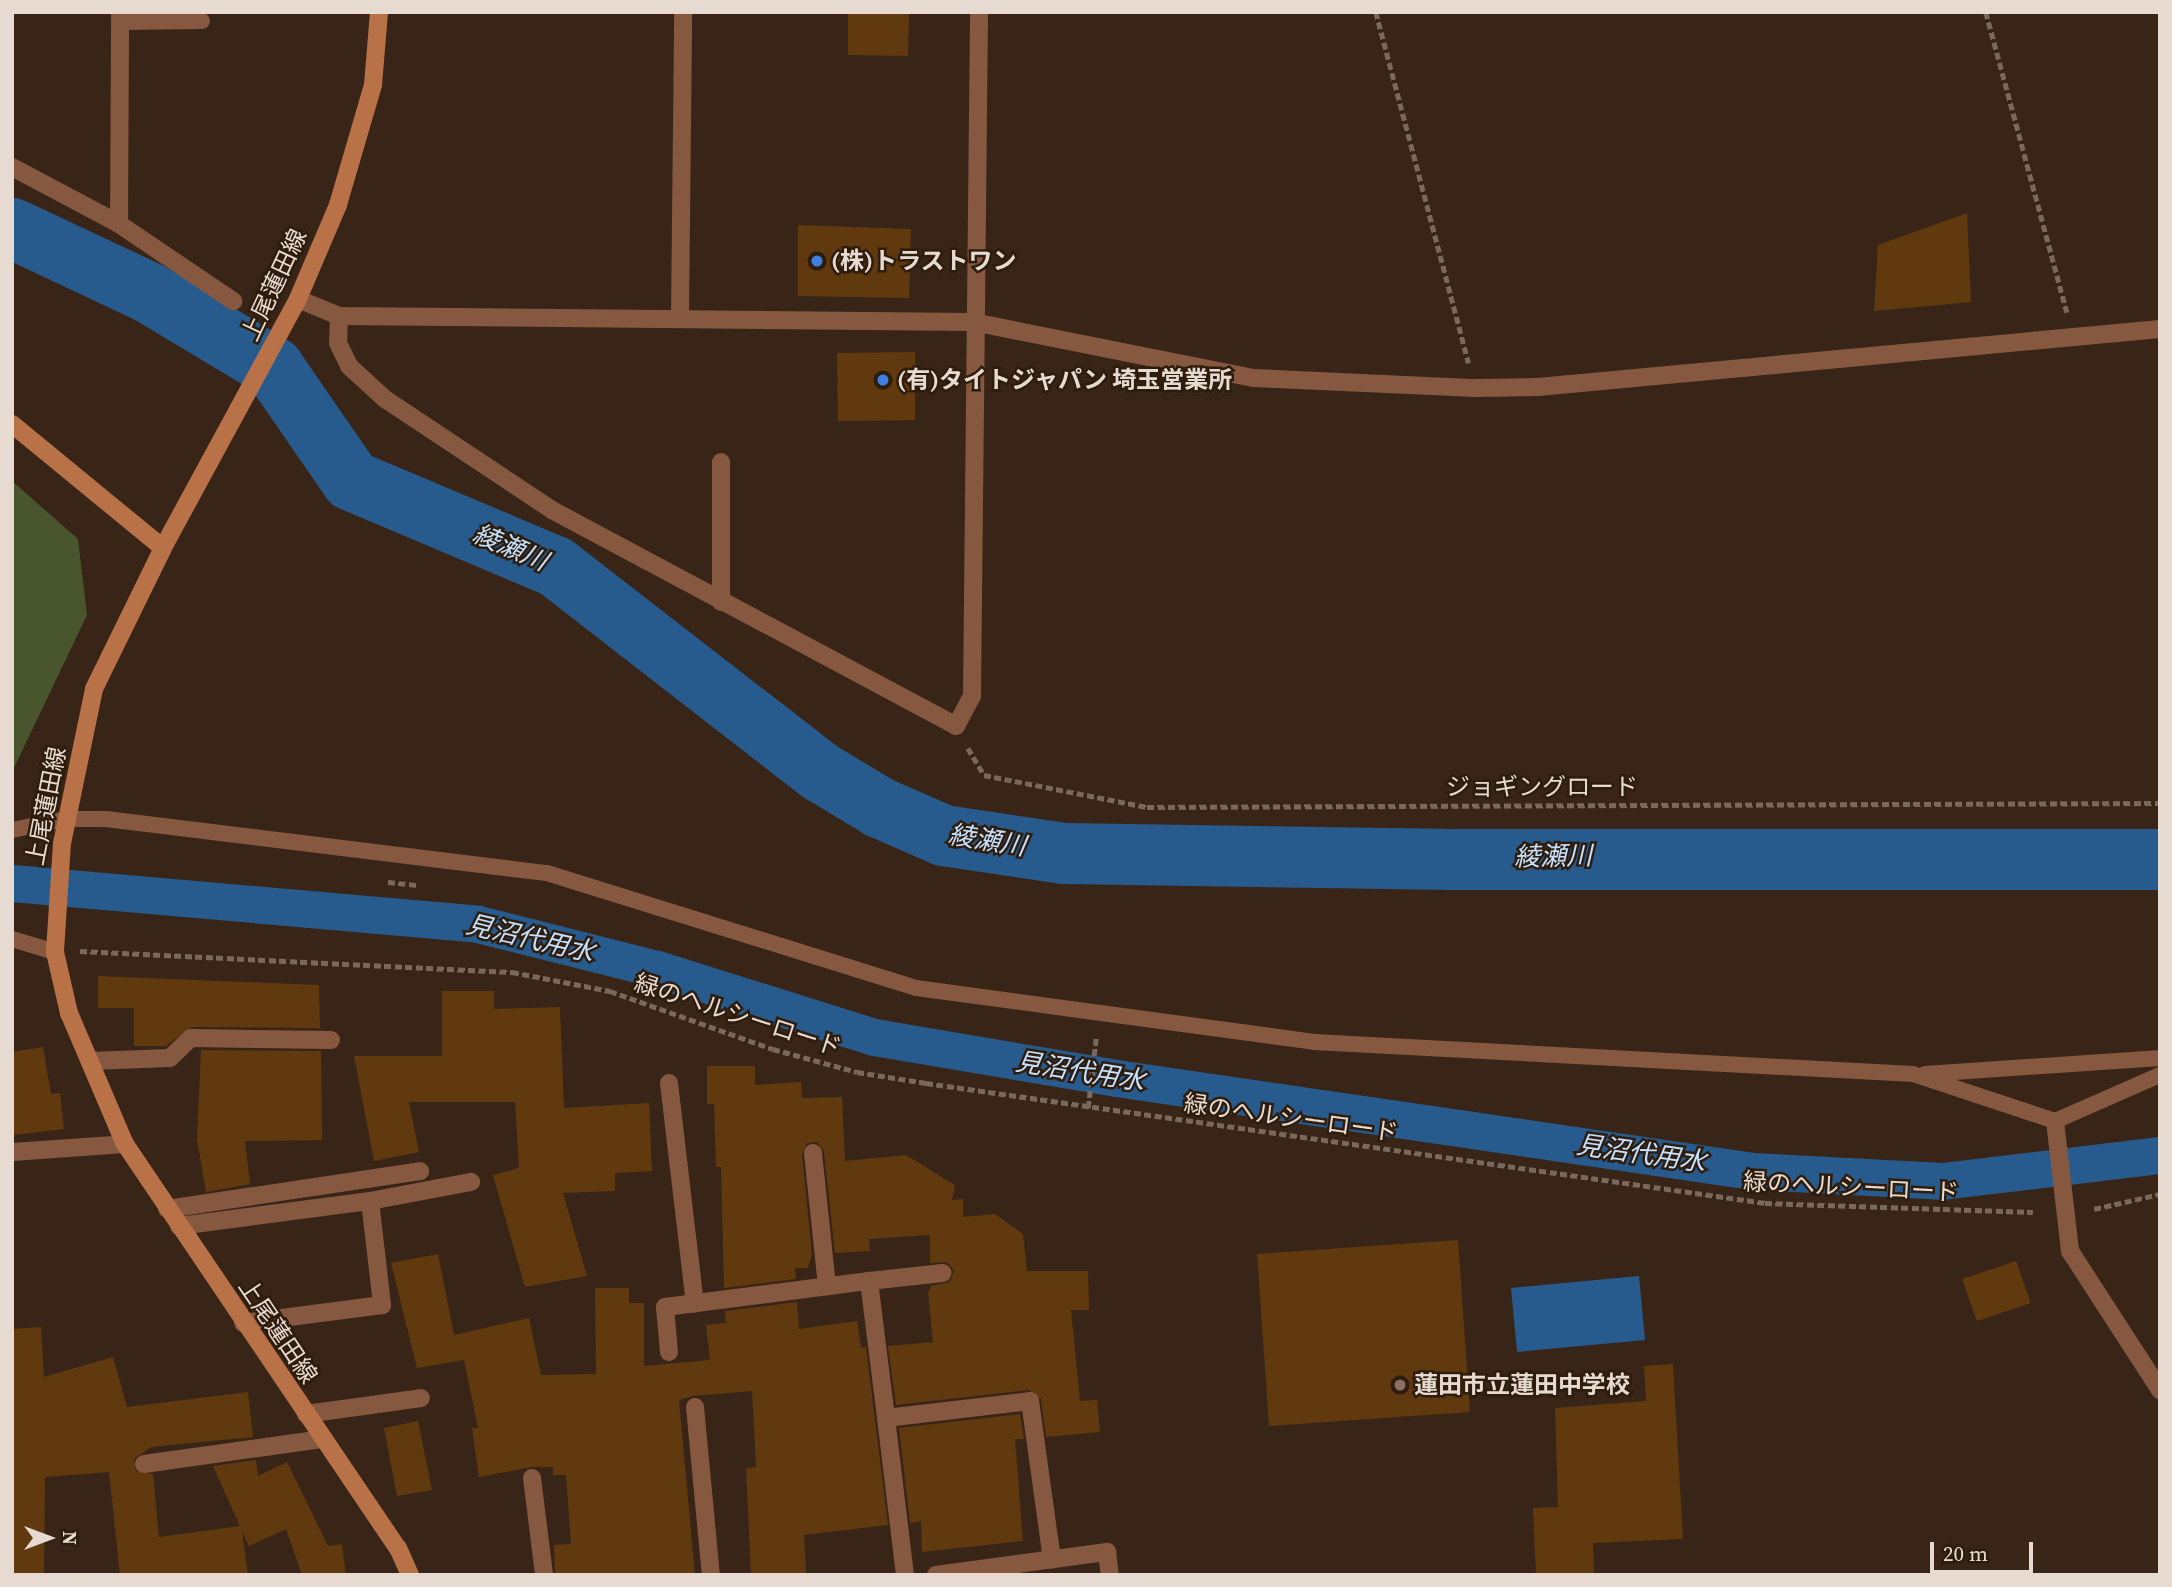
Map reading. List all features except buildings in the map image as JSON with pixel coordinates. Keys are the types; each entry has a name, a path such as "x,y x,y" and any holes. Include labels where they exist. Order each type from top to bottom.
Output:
{"main road":[{"name":"上尾蓮田線","path":"379,12 373,85 338,205 298,299 201,484 163,548 94,689 62,843 55,943 69,1013 125,1143 243,1323 398,1548 410,1575"},
{"path":"12,424 163,548"}],"street":[{"path":"680,316 683,12"},
{"path":"339,316 338,343 349,366 385,400 552,510 721,603 956,726 972,696 973,322 979,12"},
{"path":"119,224 120,17"},
{"path":"12,167 119,224 233,301"},
{"path":"298,299 339,316 680,316 973,322 1253,378 1476,388 1538,387 2160,329"},
{"path":"721,603 722,462"},
{"path":"90,1061 170,1058 191,1038 331,1040"},
{"path":"669,1083 695,1303"},
{"path":"2055,1121 2061,1195 2070,1251 2160,1390"},
{"path":"12,1152 125,1143"},
{"path":"813,1153 827,1286"},
{"path":"167,1209 420,1171"},
{"path":"180,1226 370,1201 471,1182"},
{"path":"243,1323 382,1305 370,1201"},
{"path":"669,1352 665,1307 943,1273"},
{"path":"869,1281 905,1575"},
{"path":"306,1414 421,1398"},
{"path":"887,1418 1030,1401 1052,1559"},
{"path":"695,1407 711,1575"},
{"path":"144,1464 323,1439"},
{"path":"532,1478 544,1575"},
{"path":"936,1575 1107,1552 1110,1575"}],"lane":[{"path":"120,17 202,21"},
{"path":"12,830 66,818 547,873 916,988 1314,1042 1913,1074 2160,1058"},
{"path":"12,939 55,943"},
{"path":"1913,1074 2055,1121 2160,1075"}],"path":[{"path":"1376,12 1476,388"},
{"path":"1986,12 2073,337"},
{"name":"ジョギングロード","path":"956,726 984,775 1147,807 2160,803"},
{"path":"372,880 426,885"},
{"name":"緑のヘルシーロード","path":"55,943 512,972 565,980 857,1072 1765,1203 2033,1212"},
{"path":"1088,1105 1096,1038"},
{"path":"2094,1209 2160,1194"}],"green space":[{"path":"12,481 78,539 87,615 12,772"}],"water":[{"path":"1639,1276 1645,1340 1517,1352 1511,1288"}],"waterway":[{"name":"綾瀬川","path":"12,228 150,293 273,367 351,480 555,566 821,772 879,807 943,835 1064,853 1453,859 2160,859"},
{"name":"見沼代用水","path":"12,883 478,924 657,969 874,1037 1116,1078 1753,1171 1942,1181 2160,1155"}],"place":[{"name":"(株)トラストワン","path":"817,261"},
{"name":"(有)タイトジャパン 埼玉営業所","path":"883,380"},
{"name":"蓮田市立蓮田中学校","path":"1400,1385"}]}
